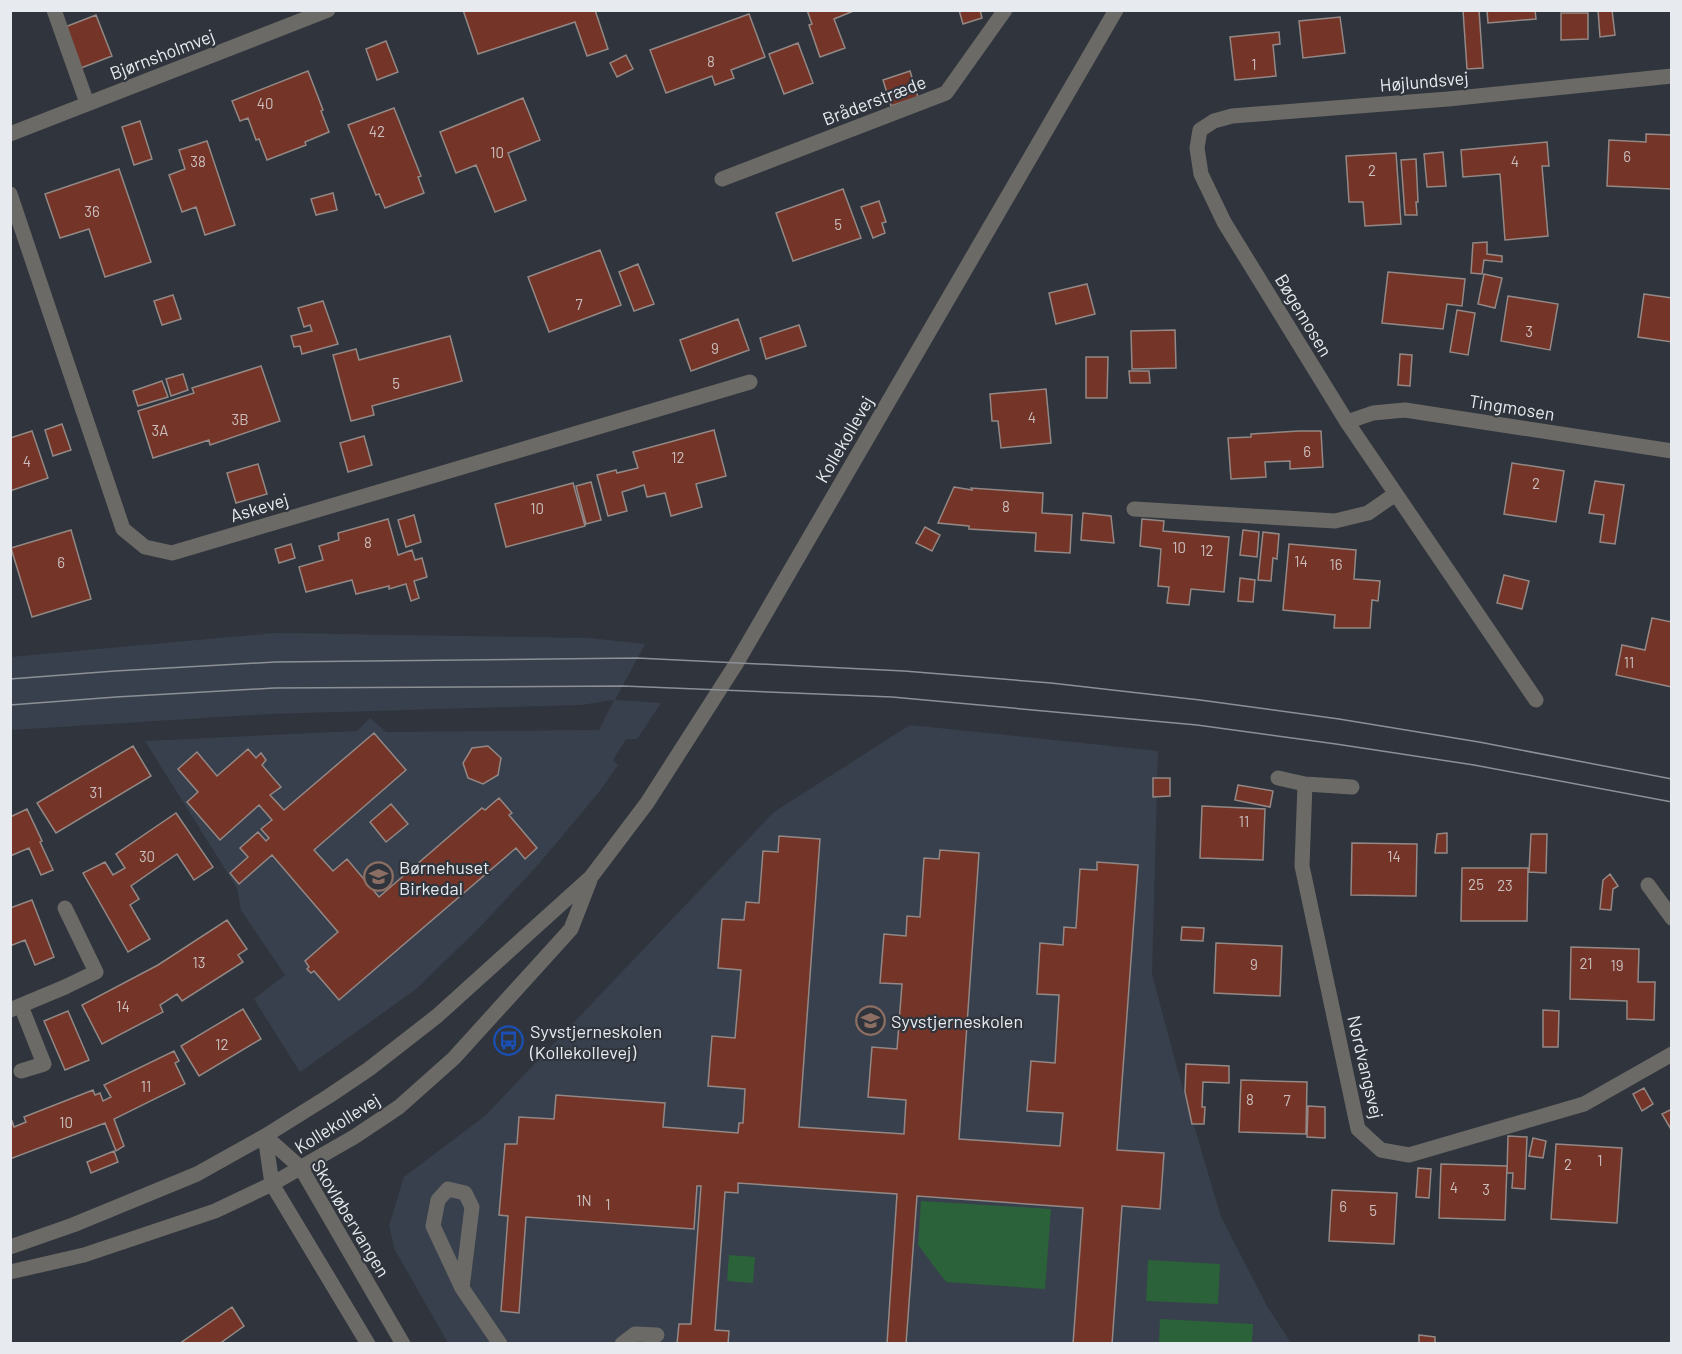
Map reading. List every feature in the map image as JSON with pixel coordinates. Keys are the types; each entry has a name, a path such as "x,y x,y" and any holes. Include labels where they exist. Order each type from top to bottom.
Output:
{"street":[{"path":"54,10 87,103"},
{"name":"Bjørnsholmvej","path":"10,134 328,10"},
{"name":"Bråderstræde","path":"722,179 946,93 1005,10"},
{"name":"Kollekollevej","path":"10,1247 73,1225 197,1174 265,1136 361,1074 437,1016 591,877 647,803 736,664 1116,10"},
{"name":"Højlundsvej","path":"1197,148 1200,130 1214,120 1232,116 1448,99 1671,76"},
{"name":"Bøgemosen","path":"1197,148 1201,174 1224,222 1394,495 1536,700"},
{"name":"Askevej","path":"10,194 123,529 145,547 172,553 750,382"},
{"name":"Tingmosen","path":"1347,422 1372,414 1405,410 1671,451"},
{"path":"1134,509 1335,520 1368,513 1394,495"},
{"path":"1278,778 1305,784 1352,787"},
{"name":"Nordvangsvej","path":"1305,784 1302,866 1358,1129 1381,1150 1409,1155 1584,1104 1671,1054"},
{"name":"Kollekollevej","path":"10,1272 84,1255 206,1215 301,1168 399,1107 453,1058 571,929 591,877"},
{"path":"1648,885 1671,918"},
{"path":"21,1071 44,1064 16,1008 96,972 65,908"},
{"path":"265,1136 272,1184 368,1344"},
{"name":"Skovløbervangen","path":"265,1136 301,1168 403,1344"},
{"path":"462,1288 472,1208 465,1193 448,1189 438,1200 433,1226 462,1288 500,1344"},
{"path":"622,1344 635,1334 657,1335"}],"shaded area":[{"name":"Børnehuset Birkedal","path":"276,633 588,638 645,644 615,700 661,703 637,739 626,739 613,760 618,765 599,792 537,866 478,929 415,990 300,1072 254,999 285,975 241,910 237,888 145,741 357,731 370,718 386,732 599,730 614,700 581,705 269,714 11,730 11,657"},
{"name":"Syvstjerneskolen","path":"910,725 1158,751 1152,974 1221,1217 1267,1306 1291,1343 448,1343 395,1250 389,1226 404,1177 485,1116 774,812"}],"green space":[{"path":"921,1201 1051,1209 1045,1289 946,1282 918,1245"},
{"path":"729,1255 755,1257 753,1283 727,1281"},
{"path":"1148,1260 1220,1264 1218,1304 1146,1301"},
{"path":"1160,1319 1253,1324 1252,1343 1159,1343"}],"building":[{"path":"463,10 595,10 608,49 587,56 575,22 478,54"},
{"path":"807,10 856,10 834,19 845,48 820,57 809,25 812,24"},
{"path":"959,10 980,10 982,18 963,24"},
{"path":"1463,10 1479,10 1483,68 1467,69"},
{"path":"1487,10 1535,10 1536,19 1488,23"},
{"path":"1598,10 1612,10 1615,35 1600,37"},
{"path":"1561,13 1588,13 1588,39 1561,40"},
{"path":"749,14 765,57 731,70 734,78 715,85 712,76 666,93 650,50"},
{"path":"96,15 112,56 81,68 65,27"},
{"path":"1340,17 1345,53 1303,58 1299,21"},
{"path":"1279,32 1280,44 1273,45 1276,76 1235,80 1230,37"},
{"path":"386,41 398,72 377,80 366,49"},
{"path":"798,43 813,83 784,94 769,54"},
{"path":"626,55 633,69 617,77 610,63"},
{"path":"308,71 329,132 305,142 306,145 267,160 248,118 240,121 232,101"},
{"path":"910,71 918,97 891,106 883,80"},
{"path":"523,98 540,140 508,153 526,200 495,212 476,165 456,173 440,132"},
{"path":"394,108 421,176 418,177 424,193 385,208 379,194 376,195 348,125"},
{"path":"140,121 152,159 134,165 122,127"},
{"path":"1646,134 1672,135 1672,189 1607,186 1609,140 1646,142"},
{"path":"207,141 235,225 205,235 196,207 182,212 169,175 185,169 179,150"},
{"path":"1547,142 1549,166 1542,166 1548,236 1505,240 1500,174 1463,177 1461,150"},
{"path":"1443,152 1446,186 1427,187 1424,154"},
{"path":"1396,153 1401,224 1365,226 1363,202 1349,202 1346,156"},
{"path":"1416,159 1417,215 1405,215 1401,160"},
{"path":"119,169 151,262 105,277 89,229 60,238 45,194"},
{"path":"843,189 861,238 793,261 776,213"},
{"path":"333,193 337,210 316,215 311,199"},
{"path":"879,201 886,222 882,223 885,233 873,238 861,207"},
{"path":"1487,242 1487,254 1502,256 1502,262 1484,260 1482,274 1471,273 1473,243"},
{"path":"600,250 621,305 549,332 528,277"},
{"path":"638,264 654,304 634,311 619,272"},
{"path":"1388,272 1465,279 1462,306 1447,304 1443,329 1382,323"},
{"path":"1484,274 1502,278 1495,308 1478,304"},
{"path":"1087,284 1095,314 1056,324 1049,293"},
{"path":"1644,294 1672,298 1672,342 1638,337"},
{"path":"173,295 181,319 162,325 154,301"},
{"path":"1508,296 1558,304 1550,350 1501,341"},
{"path":"323,301 338,344 302,354 300,346 294,347 291,336 312,331 310,325 304,327 298,308"},
{"path":"1457,310 1475,313 1468,355 1450,352"},
{"path":"738,319 749,350 691,371 680,340"},
{"path":"799,325 806,346 766,359 760,338"},
{"path":"1175,330 1176,368 1132,369 1131,331"},
{"path":"450,336 462,381 372,406 374,415 351,421 333,355 356,349 359,360"},
{"path":"1400,354 1412,355 1410,386 1398,385"},
{"path":"1086,357 1108,357 1107,398 1086,398"},
{"path":"261,366 280,421 210,445 209,440 153,458 138,411 194,393 192,388"},
{"path":"1129,371 1149,371 1150,383 1130,383"},
{"path":"183,374 188,390 171,396 166,379"},
{"path":"162,381 168,397 138,406 133,391"},
{"path":"1046,389 1051,443 1001,448 998,421 992,421 990,394"},
{"path":"62,424 71,450 53,456 45,430"},
{"path":"714,430 726,476 696,484 702,507 671,516 665,493 647,497 644,485 622,492 627,511 608,516 597,475 638,468 633,452"},
{"path":"32,431 48,478 10,491 10,438"},
{"path":"1321,431 1323,467 1290,469 1290,461 1265,462 1266,477 1231,479 1228,438"},
{"path":"364,436 372,465 348,472 340,443"},
{"path":"1512,463 1564,471 1556,522 1504,514"},
{"path":"258,464 267,494 236,503 227,473"},
{"path":"1595,481 1624,485 1615,544 1600,542 1604,515 1589,513"},
{"path":"591,482 601,520 586,524 576,486"},
{"path":"573,483 585,526 506,547 495,504"},
{"path":"954,487 1043,493 1042,513 1072,515 1070,553 1035,551 1036,533 969,529 969,526 938,523"},
{"path":"1083,513 1111,516 1114,543 1081,540"},
{"path":"414,515 421,542 406,547 398,520"},
{"path":"388,519 398,555 412,550 415,560 422,558 427,577 414,581 419,598 411,601 406,584 356,594 352,580 306,592 299,567 323,560 319,546 339,540 338,533"},
{"path":"1142,519 1164,521 1163,531 1229,537 1224,592 1191,589 1189,605 1167,603 1169,587 1158,586 1161,549 1140,546"},
{"path":"925,527 940,535 932,551 916,543"},
{"path":"71,530 91,599 32,617 11,548"},
{"path":"1243,530 1259,532 1257,557 1240,555"},
{"path":"1263,532 1279,534 1277,559 1273,558 1271,581 1258,580"},
{"path":"291,544 295,558 279,563 275,549"},
{"path":"1289,544 1356,550 1354,579 1380,581 1378,601 1372,600 1370,628 1334,628 1335,615 1283,610"},
{"path":"1504,575 1529,581 1522,609 1497,603"},
{"path":"1240,578 1255,580 1253,602 1238,601"},
{"path":"1652,618 1672,622 1672,687 1616,675 1622,645 1645,650"},
{"path":"374,733 406,770 314,850 333,871 347,859 379,897 482,808 485,810 499,798 512,813 509,815 537,848 525,859 516,848 339,1000 314,971 311,973 307,969 309,967 305,961 338,932 272,855 239,884 230,873 248,857 240,848 258,832 266,841 269,838 261,829 272,820 259,805 220,840 187,802 198,792 178,769 197,752 217,776 248,749 256,758 261,753 266,760 262,765 281,787 270,795 284,810"},
{"path":"133,746 151,776 56,833 37,803"},
{"path":"488,746 501,758 498,775 483,784 468,778 463,763 472,748"},
{"path":"1153,778 1170,778 1170,796 1153,797"},
{"path":"1238,785 1273,791 1270,807 1235,800"},
{"path":"391,804 408,824 386,842 370,822"},
{"path":"1202,806 1265,809 1263,860 1200,858"},
{"path":"27,809 53,870 41,875 29,848 10,856 10,817"},
{"path":"176,813 213,867 194,880 177,854 131,886 139,899 130,905 150,939 128,952 83,873 105,862 113,875 125,868 116,854"},
{"path":"1447,833 1447,853 1435,853 1437,834"},
{"path":"1531,834 1547,834 1546,873 1529,872"},
{"path":"779,836 820,839 799,1127 904,1134 906,1100 868,1097 872,1047 897,1049 902,984 880,983 884,934 906,936 907,916 920,917 924,858 939,859 940,850 979,853 959,1139 1060,1146 1063,1113 1027,1111 1031,1061 1055,1063 1059,995 1037,994 1040,943 1063,945 1064,927 1076,928 1080,869 1097,870 1097,862 1138,865 1117,1150 1164,1153 1160,1209 1122,1206 1112,1344 1073,1344 1083,1208 917,1196 906,1344 887,1344 897,1194 738,1183 738,1193 725,1192 715,1330 729,1331 728,1344 677,1344 679,1324 691,1324 701,1186 697,1186 694,1229 526,1217 519,1313 501,1311 508,1216 499,1215 505,1144 517,1144 519,1117 554,1119 556,1095 665,1103 663,1127 738,1133 739,1123 743,1123 745,1089 708,1086 712,1036 735,1038 741,970 718,968 722,919 744,920 746,902 759,903 763,851 778,852"},
{"path":"1352,843 1417,844 1416,896 1351,895"},
{"path":"1462,868 1528,868 1527,921 1461,921"},
{"path":"1610,874 1618,886 1613,889 1611,910 1600,909 1603,880"},
{"path":"32,900 54,957 35,965 25,940 10,946 10,908"},
{"path":"227,920 247,949 238,955 243,962 182,1001 177,994 160,1005 163,1012 102,1044 82,1005 158,965"},
{"path":"1182,927 1204,928 1203,941 1181,940"},
{"path":"1216,943 1282,946 1280,996 1214,993"},
{"path":"1571,947 1639,949 1638,982 1655,982 1654,1020 1627,1019 1627,1001 1570,999"},
{"path":"243,1009 261,1039 199,1076 181,1046"},
{"path":"1543,1010 1559,1011 1558,1047 1543,1047"},
{"path":"68,1011 89,1060 65,1070 44,1021"},
{"path":"174,1051 179,1061 175,1063 185,1084 114,1119 124,1146 116,1151 105,1123 10,1159 10,1122 12,1121 14,1127 26,1122 24,1117 93,1090 95,1095 100,1093 103,1101 111,1097 104,1085"},
{"path":"1186,1064 1229,1066 1229,1083 1203,1082 1204,1124 1192,1124 1185,1092"},
{"path":"1241,1080 1307,1082 1306,1134 1239,1132"},
{"path":"1644,1088 1653,1104 1642,1111 1633,1094"},
{"path":"1308,1106 1325,1107 1325,1138 1307,1137"},
{"path":"1672,1109 1672,1131 1662,1114"},
{"path":"1508,1136 1527,1137 1525,1189 1512,1188 1513,1173 1507,1173"},
{"path":"1533,1138 1546,1141 1543,1158 1529,1156"},
{"path":"1556,1144 1622,1148 1617,1223 1551,1219"},
{"path":"114,1151 118,1162 91,1173 87,1162"},
{"path":"1441,1164 1507,1166 1505,1220 1439,1218"},
{"path":"1418,1168 1431,1169 1429,1198 1416,1197"},
{"path":"1332,1190 1397,1193 1394,1244 1329,1241"},
{"path":"232,1307 244,1326 219,1344 179,1344"},
{"path":"1419,1335 1435,1337 1435,1344 1419,1344"}],"tram line":[{"path":"10,679 275,662 637,658 904,671 1051,683 1339,719 1479,742 1672,779"},
{"path":"10,705 274,688 623,686 892,697 1197,725 1474,765 1672,802"}],"place":[{"name":"Børnehuset Birkedal","path":"378,877"},
{"name":"Syvstjerneskolen","path":"870,1021"},
{"name":"Syvstjerneskolen (Kollekollevej)","path":"509,1041"}]}
